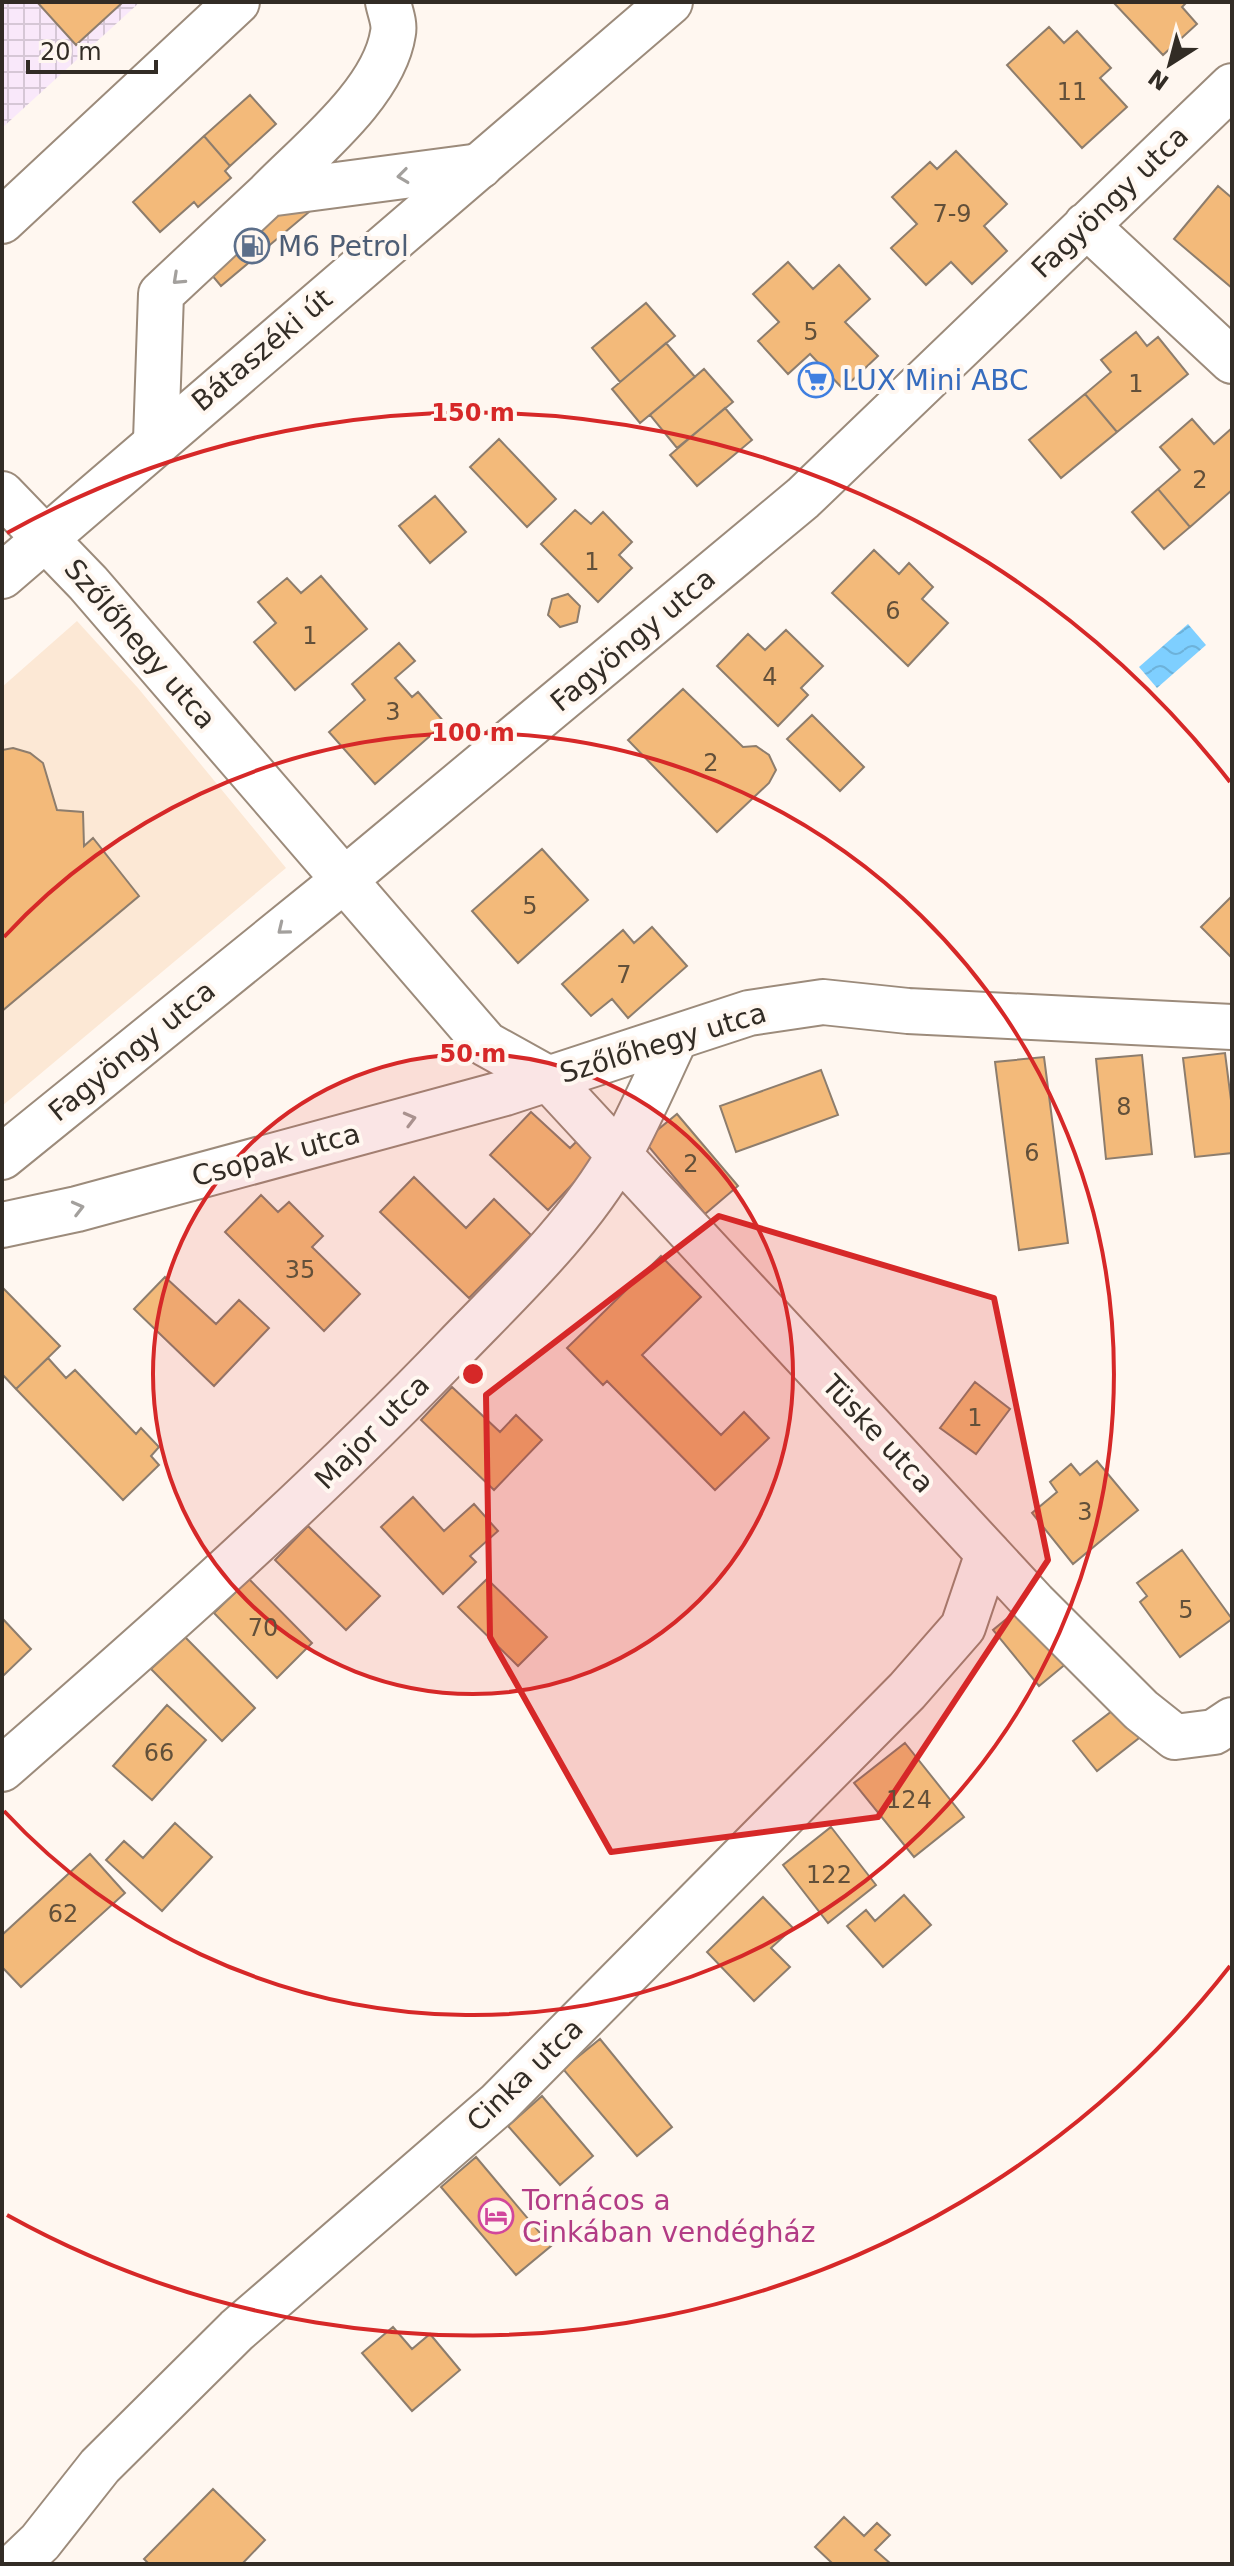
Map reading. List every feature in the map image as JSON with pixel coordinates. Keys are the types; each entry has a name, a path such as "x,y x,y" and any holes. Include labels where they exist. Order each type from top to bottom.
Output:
{"street":[{"path":"2,221 237,2"},
{"path":"156,440 161,294 268,194 369,89 387,60 394,29 388,2"},
{"name":"Bátaszéki út","path":"2,576 156,440 670,2"},
{"name":"Fagyöngy utca","path":"2,1157 344,880 803,498 1232,86"},
{"path":"268,194 480,166"},
{"path":"1086,225 1232,361"},
{"name":"Szőlőhegy utca","path":"2,494 46,535 486,1044 549,1079 749,1013 823,1002 908,1011 1232,1027"},
{"name":"Major utca","path":"2,1769 207,1590 371,1435 572,1221 619,1155 675,1039"},
{"name":"Tüske utca","path":"549,1079 988,1553 1141,1710 1175,1737 1214,1732 1232,1720"},
{"name":"Csopak utca","path":"2,1225 93,1205 549,1079"},
{"name":"Cinka utca","path":"39,2557 100,2466 237,2330 498,2104 907,1691 963,1627 988,1553"}],"highlighted area":[{"path":"719,1216 994,1298 1048,1560 878,1817 611,1852 490,1637 486,1395"}],"shaded area":[{"path":"2,2 140,2 2,128"},
{"path":"77,621 138,688 286,868 2,1106 2,687"}],"water":[{"path":"1188,624 1206,645 1157,688 1139,667"}],"building":[{"path":"37,2 123,2 76,45"},
{"path":"1113,2 1187,2 1182,7 1197,24 1163,55"},
{"path":"1049,27 1064,43 1077,31 1111,68 1100,78 1127,107 1082,148 1007,65"},
{"path":"250,95 276,124 230,166 204,136"},
{"path":"204,136 230,166 225,171 231,178 198,207 194,202 160,232 133,202"},
{"path":"956,151 1007,204 984,226 1007,251 972,284 951,262 926,285 891,248 917,224 892,197 930,162 937,169"},
{"path":"280,165 315,207 221,286 186,244"},
{"path":"1218,186 1232,198 1232,288 1174,239"},
{"path":"788,262 813,289 839,265 870,299 845,322 878,356 843,389 810,354 788,374 758,341 779,322 753,294"},
{"path":"646,303 675,336 620,382 592,348"},
{"path":"1136,332 1147,346 1158,337 1188,374 1117,432 1085,394 1111,372 1101,360"},
{"path":"666,343 695,377 640,423 612,389"},
{"path":"704,369 733,402 677,448 650,415"},
{"path":"1085,394 1117,432 1061,478 1029,440"},
{"path":"725,408 752,440 697,486 670,455"},
{"path":"1192,419 1214,444 1232,428 1232,490 1190,527 1158,489 1180,470 1160,447"},
{"path":"499,439 556,499 527,527 470,467"},
{"path":"1158,489 1190,527 1164,549 1132,512"},
{"path":"435,496 466,532 430,563 399,526"},
{"path":"575,510 591,524 603,512 632,542 619,555 632,568 598,602 541,544"},
{"path":"874,550 899,574 909,563 933,587 922,599 948,623 908,666 832,593"},
{"path":"321,576 367,629 295,690 254,642 276,623 258,602 287,578 301,593"},
{"path":"568,594 580,606 577,622 560,627 548,615 552,599"},
{"path":"786,630 823,666 801,688 808,695 778,726 717,666 748,634 765,650"},
{"path":"399,643 415,661 395,678 412,697 418,692 445,723 375,784 329,732 365,700 352,684"},
{"path":"683,689 743,747 756,746 769,755 776,770 769,783 717,832 628,740"},
{"path":"812,715 864,767 840,791 787,739"},
{"path":"13,748 30,753 43,763 57,810 83,812 84,846 93,838 139,896 2,1011 2,750"},
{"path":"542,849 588,900 518,963 472,911"},
{"path":"1232,896 1232,958 1201,927"},
{"path":"652,927 687,966 628,1018 612,999 591,1016 562,984 623,930 634,943"},
{"path":"1225,1053 1232,1108 1232,1153 1195,1157 1183,1058"},
{"path":"1142,1055 1152,1154 1106,1159 1096,1059"},
{"path":"1044,1057 1068,1243 1019,1250 995,1062"},
{"path":"821,1070 838,1115 736,1152 720,1106"},
{"path":"531,1112 570,1148 581,1137 600,1155 548,1210 490,1155"},
{"path":"677,1114 738,1186 705,1214 644,1141"},
{"path":"414,1177 466,1228 494,1199 531,1235 469,1298 380,1212"},
{"path":"261,1195 278,1212 289,1202 323,1236 312,1247 360,1294 324,1331 225,1232"},
{"path":"661,1256 701,1297 642,1355 721,1435 744,1412 769,1438 715,1490 607,1381 603,1385 567,1348"},
{"path":"165,1277 216,1324 239,1300 269,1328 214,1386 134,1309"},
{"path":"2,1287 60,1346 16,1389 2,1374"},
{"path":"48,1358 66,1378 75,1370 136,1434 141,1428 159,1447 151,1456 159,1465 123,1500 16,1389"},
{"path":"975,1382 1010,1409 976,1454 940,1428"},
{"path":"452,1387 500,1432 516,1415 542,1440 494,1490 421,1420"},
{"path":"1097,1461 1138,1510 1073,1564 1032,1513 1057,1492 1050,1482 1071,1464 1080,1475"},
{"path":"413,1497 444,1531 474,1504 498,1531 470,1556 476,1562 443,1594 381,1527"},
{"path":"308,1526 380,1596 346,1630 275,1560"},
{"path":"1182,1550 1232,1619 1180,1657 1140,1602 1147,1596 1137,1583"},
{"path":"249,1579 312,1643 277,1678 214,1613"},
{"path":"487,1579 547,1637 518,1666 458,1607"},
{"path":"1026,1603 1073,1658 1039,1686 993,1630"},
{"path":"2,1618 31,1649 2,1677"},
{"path":"185,1637 255,1708 222,1741 151,1669"},
{"path":"1125,1701 1148,1731 1097,1771 1073,1741"},
{"path":"167,1705 206,1740 152,1800 113,1766"},
{"path":"905,1743 964,1817 914,1857 854,1783"},
{"path":"175,1823 212,1857 162,1911 106,1860 124,1841 143,1858"},
{"path":"831,1827 876,1885 828,1923 783,1865"},
{"path":"90,1854 125,1893 21,1987 2,1967 2,1935"},
{"path":"904,1895 931,1925 883,1967 847,1926 866,1910 875,1921"},
{"path":"763,1897 793,1928 771,1948 790,1967 754,2001 707,1952"},
{"path":"600,2039 672,2127 637,2156 563,2069"},
{"path":"542,2096 593,2156 560,2185 508,2126"},
{"name":"Tornácos a Cinkában vendégház","path":"476,2157 551,2246 516,2275 441,2187"},
{"path":"393,2327 412,2349 430,2334 460,2370 412,2411 362,2353"},
{"path":"213,2489 265,2540 242,2564 149,2564 144,2559"},
{"path":"844,2517 864,2536 877,2523 890,2535 875,2550 891,2564 833,2564 815,2547"}],"place":[{"name":"M6 Petrol","path":"252,246"},
{"name":"LUX Mini ABC","path":"816,380"},
{"name":"Tornácos a Cinkában vendégház","path":"496,2216"}]}
